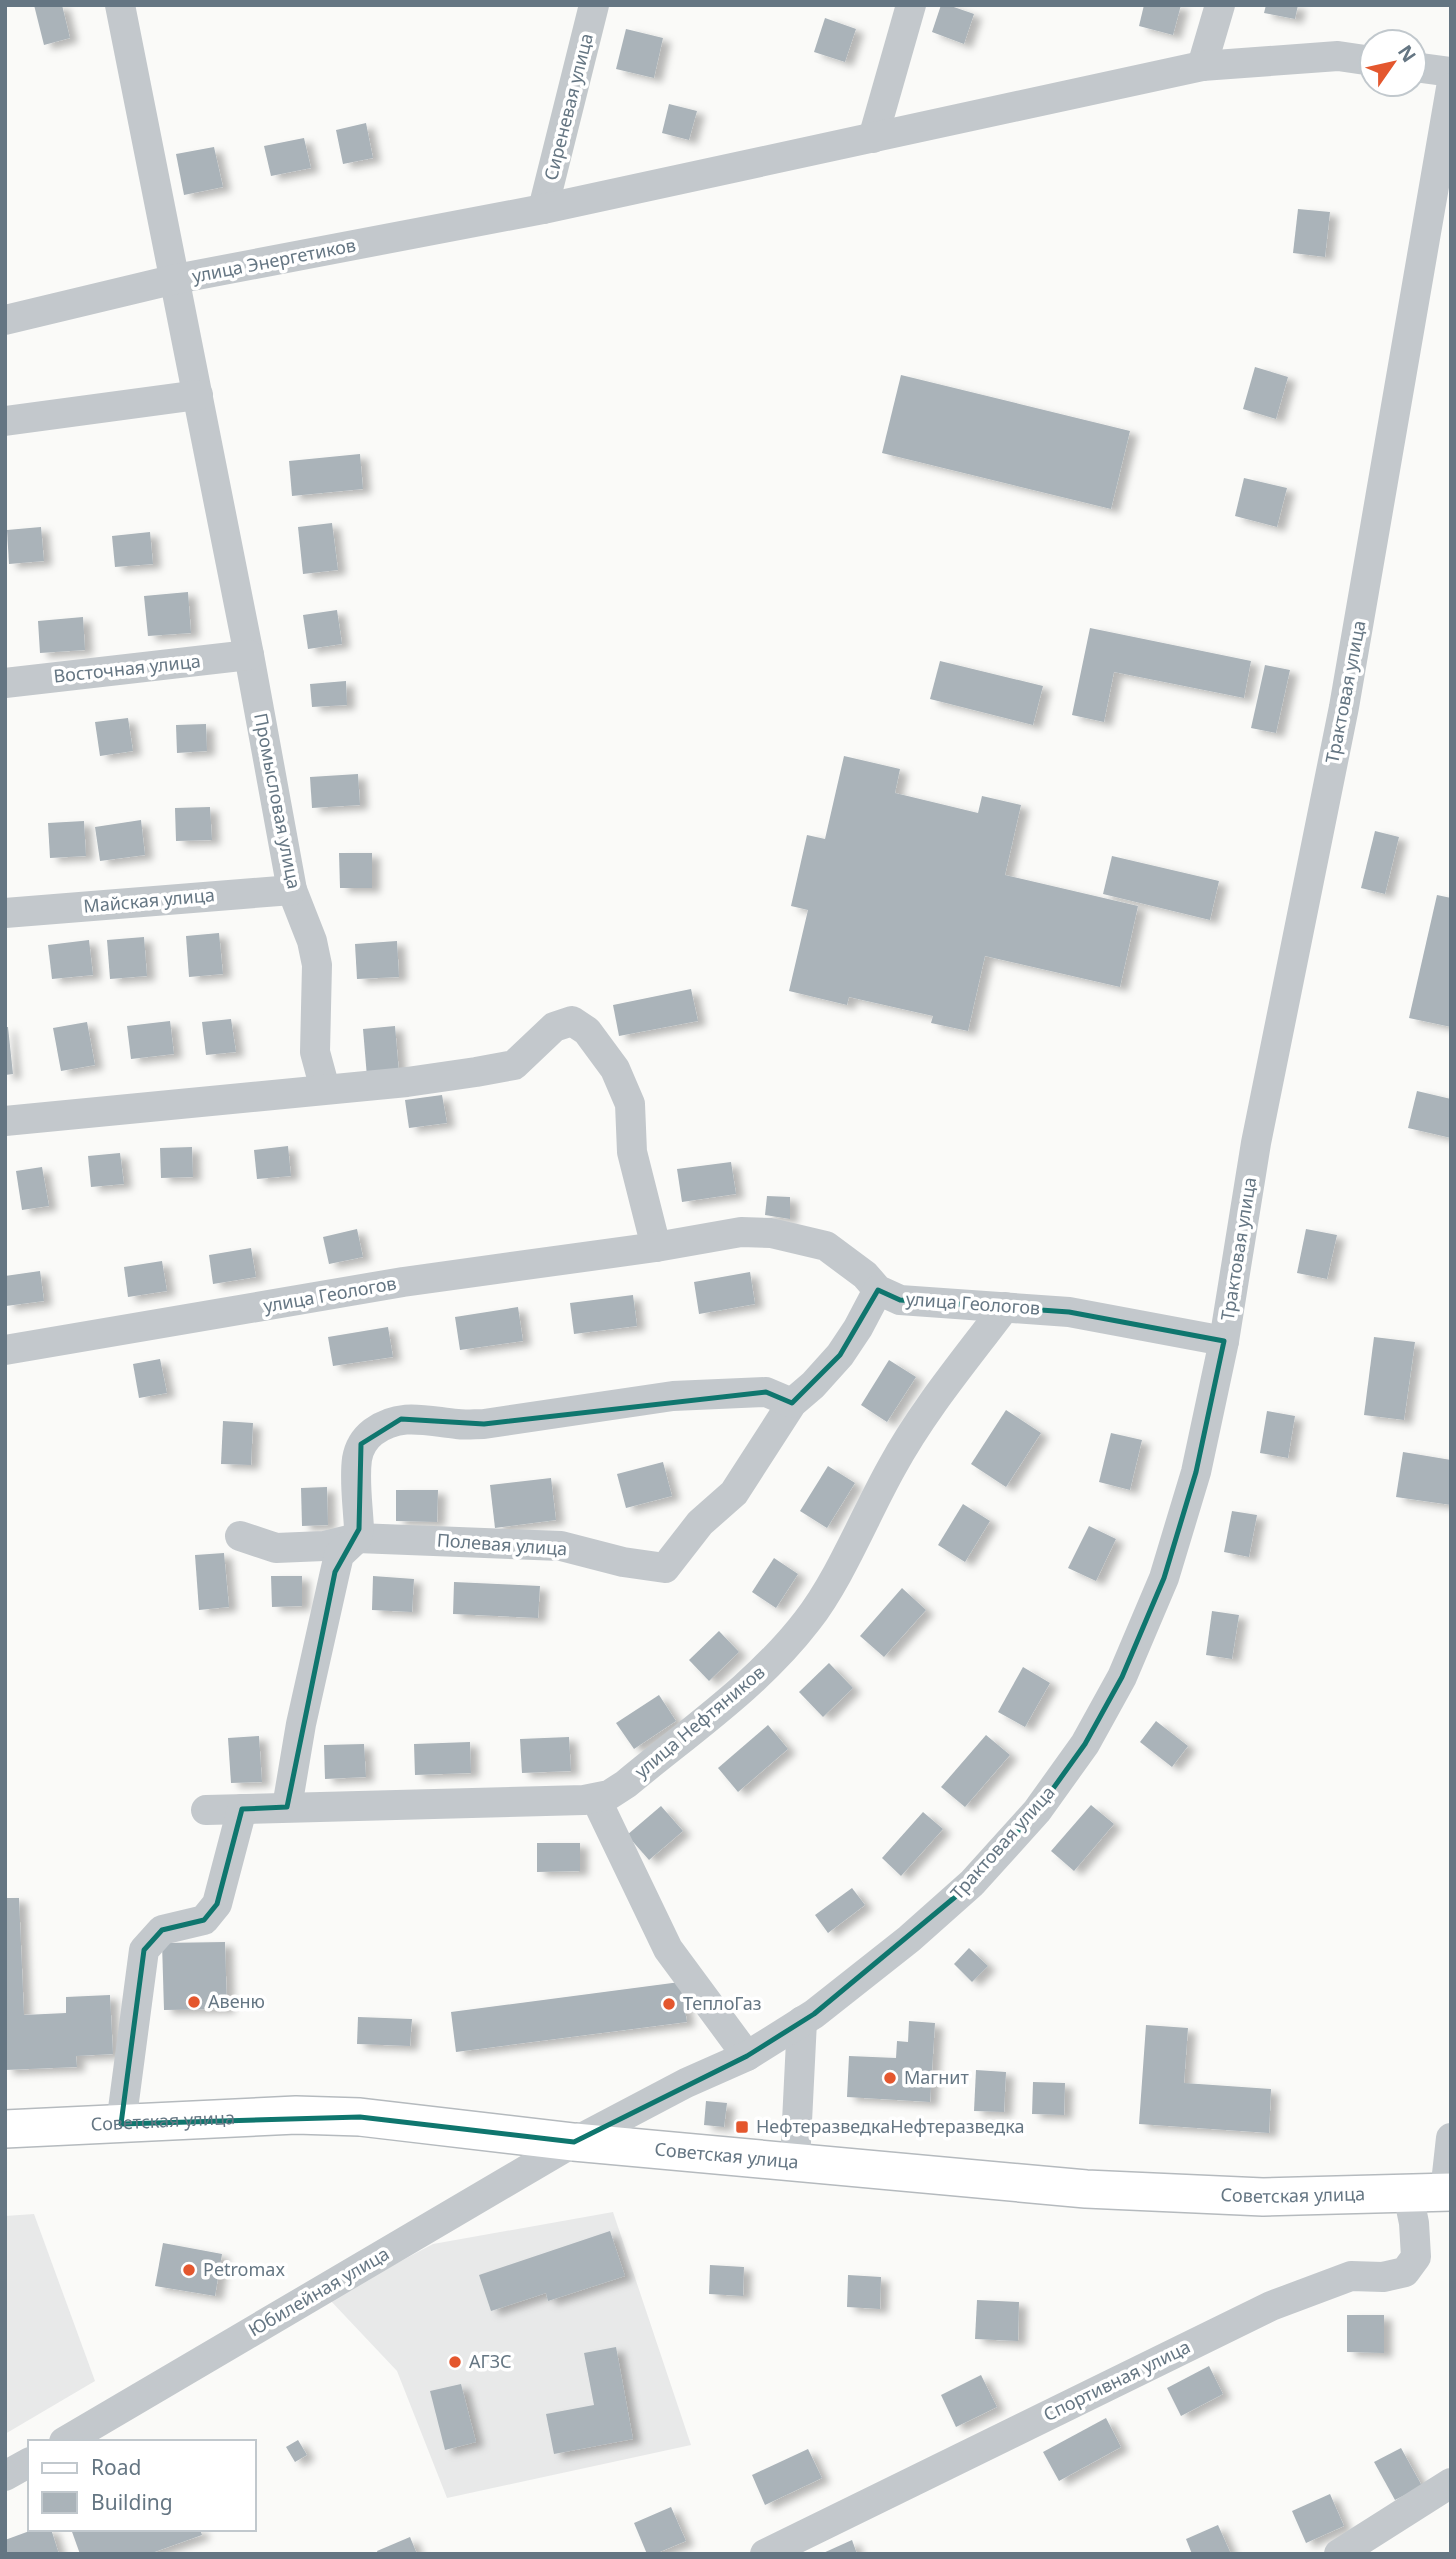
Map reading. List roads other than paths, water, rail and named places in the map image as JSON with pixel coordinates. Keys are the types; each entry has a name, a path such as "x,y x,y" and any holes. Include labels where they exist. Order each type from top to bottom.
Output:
{"main road":[{"name":"Советская улица","path":"5,2129 296,2115 360,2117 574,2142 1086,2189 1263,2197 1448,2192"}],"street":[{"name":"Промысловая улица","path":"120,5 176,279 292,890 312,941 317,965 315,1052 325,1088"},
{"name":"Сиреневая улица","path":"544,209 594,5"},
{"path":"873,138 911,5"},
{"path":"1202,65 1220,5"},
{"name":"улица Энергетиков","path":"5,320 176,279 544,209 1202,65 1338,56 1358,59"},
{"path":"1428,69 1451,72"},
{"name":"Трактовая улица","path":"574,2142 686,2083 747,2056 802,2021 909,1939 972,1883 1037,1811 1085,1744 1122,1677 1164,1578 1196,1472 1224,1341 1256,1143 1344,707 1451,88"},
{"path":"5,421 198,395"},
{"name":"Восточная улица","path":"5,683 249,655"},
{"name":"Майская улица","path":"5,913 292,890"},
{"path":"5,1121 407,1082 514,1065 554,1027 572,1021 587,1031 615,1069 630,1104 632,1152 656,1247"},
{"name":"улица Геологов","path":"5,1350 402,1282 656,1247 741,1232 771,1233 826,1246 865,1275 878,1290 900,1300 1069,1312 1224,1341"},
{"name":"Полевая улица","path":"240,1536 276,1548 324,1546 357,1538 561,1546 623,1562 665,1568 700,1523 734,1493 792,1403 813,1385 840,1355 878,1290"},
{"name":"улица Нефтяников","path":"206,1810 596,1799 609,1795 626,1784 756,1676 809,1619 892,1466 1005,1307"},
{"path":"287,1808 301,1724 339,1555 357,1538 359,1529 357,1459 361,1444 384,1425 401,1419 484,1424 673,1396 766,1392 792,1403"},
{"path":"596,1799 668,1949 747,2056"},
{"path":"121,2124 144,1950 162,1930 204,1920 217,1904 242,1809"},
{"path":"795,2162 802,2021"},
{"path":"1448,2192 1451,2138"},
{"name":"Юбилейная улица","path":"67,2440 574,2142"},
{"name":"Спортивная улица","path":"765,2554 1271,2306 1351,2276 1383,2277 1405,2272 1416,2257 1414,2223 1408,2194"},
{"path":"5,2476 28,2463"},
{"path":"1339,2554 1451,2483"}],"place":[{"name":"Авеню","path":"194,2002"},
{"name":"ТеплоГаз","path":"669,2004"},
{"name":"Магнит","path":"890,2078"},
{"name":"НефтеразведкаНефтеразведка","path":"742,2127"},
{"name":"Petromax","path":"189,2270"},
{"name":"АГЗС","path":"455,2362"}]}
